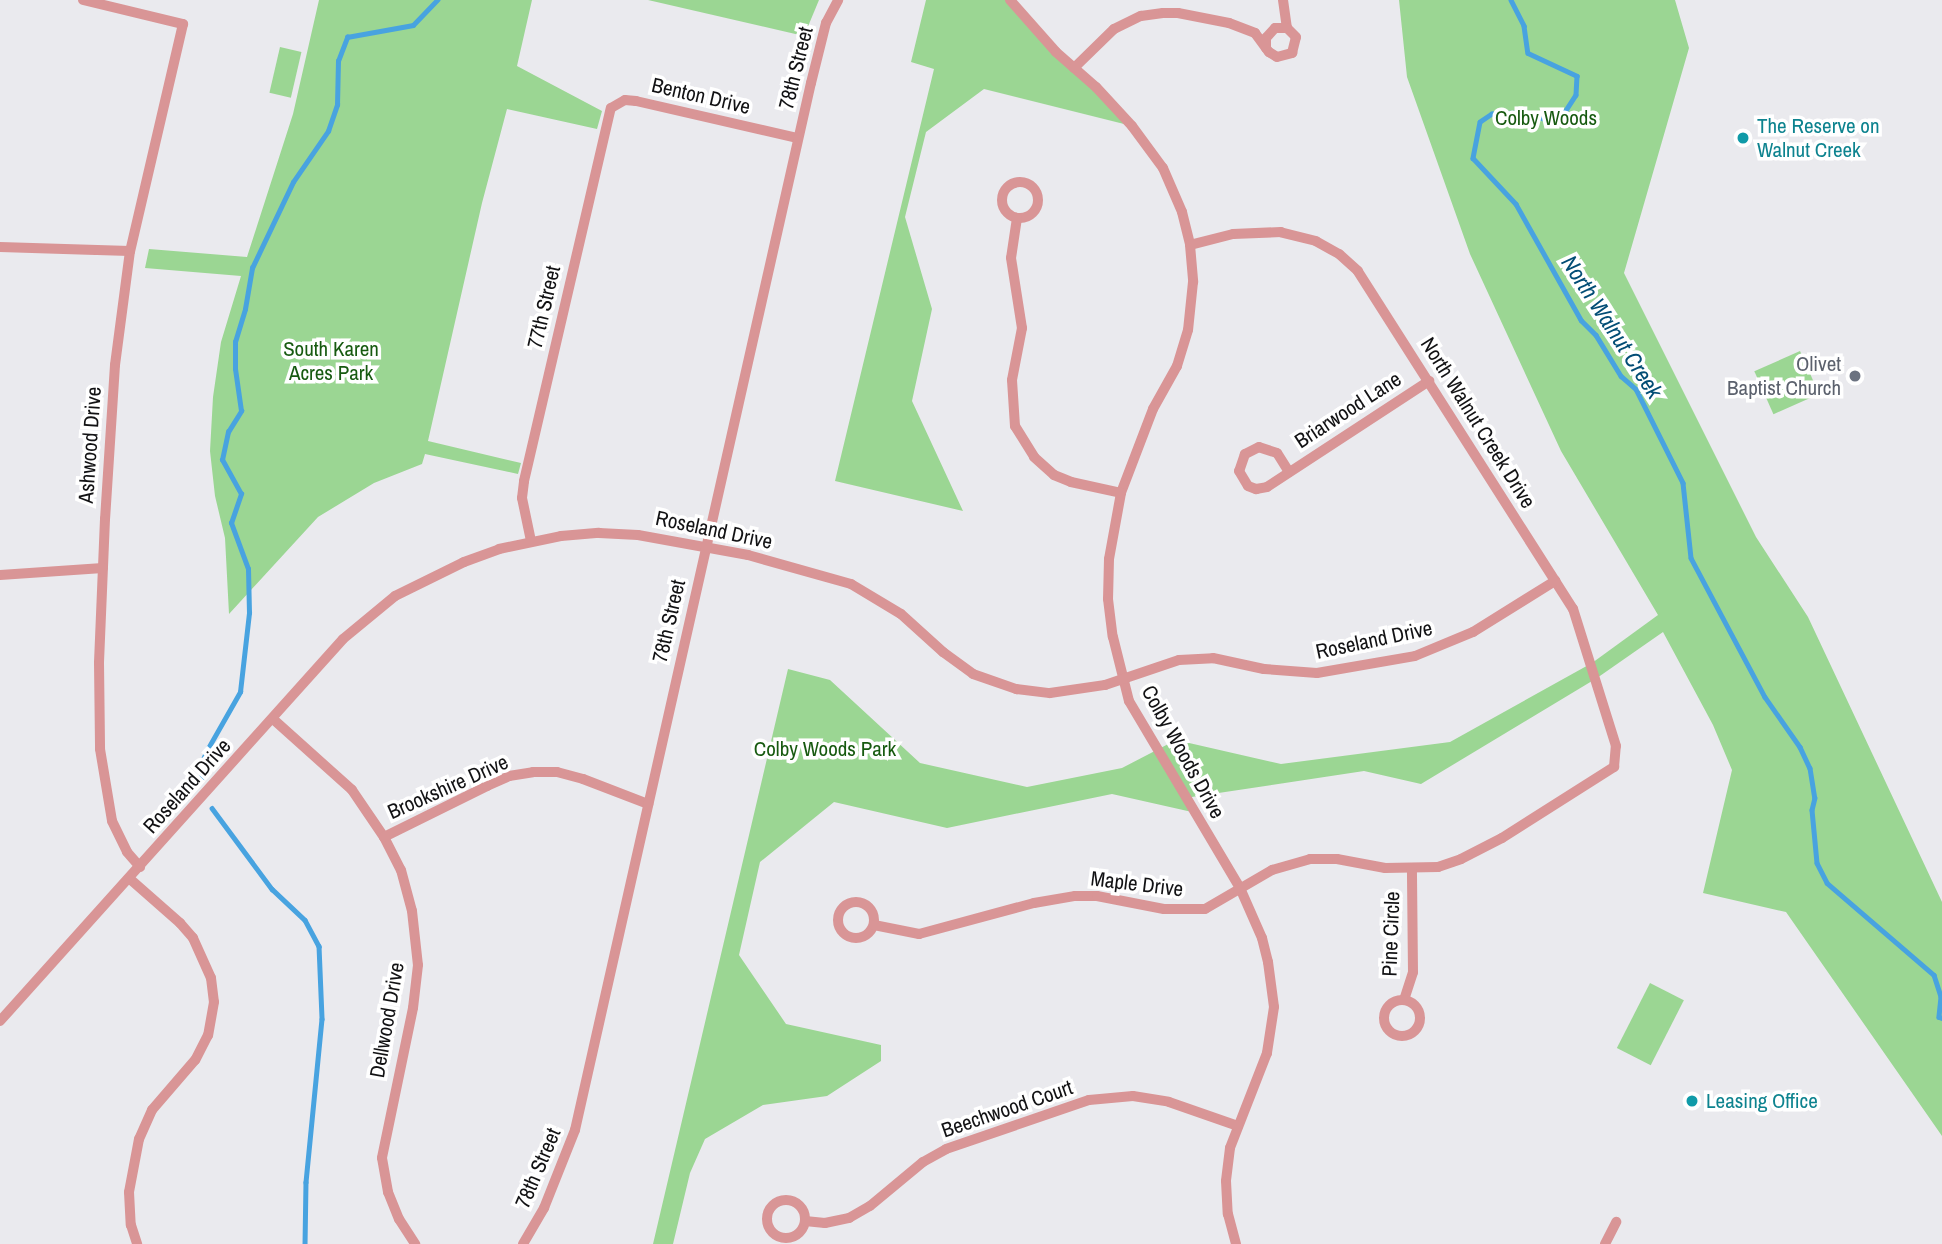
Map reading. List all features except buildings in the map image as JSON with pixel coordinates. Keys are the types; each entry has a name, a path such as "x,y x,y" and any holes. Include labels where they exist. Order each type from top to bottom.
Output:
{"street":[{"name":"Ashwood Drive","path":"83,0 183,24 130,251 115,365 103,568 98,710 100,749 112,821 127,852 139,867"},
{"name":"78th Street","path":"523,1244 557,1180 575,1130 799,138 827,23 838,0"},
{"name":"Colby Woods Drive","path":"1010,0 1056,52 1132,126 1163,168 1182,212 1190,245 1193,282 1188,330 1177,366 1153,409 1121,493 1109,559 1108,599 1122,678 1134,709 1240,888 1262,938 1274,1007 1261,1076 1230,1148 1226,1181 1228,1214 1236,1244"},
{"path":"1074,68 1114,29 1141,16 1163,13 1178,13 1229,23 1255,33 1277,57 1292,53 1296,37 1287,29 1283,0"},
{"path":"1266,48 1266,38 1271,30 1287,29"},
{"name":"Benton Drive","path":"636,101 799,138"},
{"name":"77th Street","path":"531,541 523,498 524,481 608,120 617,102 636,101"},
{"path":"1017,218 1011,258 1022,328 1012,380 1016,426 1034,457 1054,475 1071,482 1121,493"},
{"name":"North Walnut Creek Drive","path":"1190,245 1233,234 1281,232 1316,241 1339,254 1358,271 1374,292 1573,609 1616,746 1614,767"},
{"path":"0,247 130,251"},
{"name":"Briarwood Lane","path":"1289,472 1277,453 1259,447 1245,454 1239,471 1243,481 1256,489 1273,483 1429,381"},
{"name":"Roseland Drive","path":"0,1021 343,639 395,596 464,562 531,541 600,533 638,534 706,546 851,584 901,614 943,652 987,681 1016,689 1050,693 1105,685 1179,660 1213,658 1264,669 1317,673 1415,656 1472,632 1555,581"},
{"path":"0,575 103,568"},
{"name":"Dellwood Drive","path":"273,719 352,790 384,836 401,870 410,901 418,965 413,1008 382,1158 388,1192 399,1219 415,1244"},
{"name":"Maple Drive","path":"874,925 919,934 1034,903 1075,896 1097,896 1164,909 1205,909 1272,870 1310,859 1337,859 1361,865 1412,869 1438,867 1461,859 1502,838 1614,767"},
{"name":"Brookshire Drive","path":"384,836 509,776 533,772 557,772 583,779 648,804"},
{"name":"Pine Circle","path":"1404,1000 1413,972 1412,869"},
{"path":"130,879 180,923 192,938 211,978 214,1002 208,1035 195,1060 152,1110 139,1139 129,1192 131,1225 137,1244"},
{"name":"Beechwood Court","path":"805,1221 825,1223 849,1219 870,1206 923,1162 946,1149 1096,1099 1133,1096 1169,1102 1238,1126"},
{"path":"1605,1244 1616,1222"}],"green space":[{"name":"South Karen Acres Park","path":"319,0 532,0 517,66 602,111 597,129 507,109 482,203 428,441 521,463 518,474 425,454 422,464 374,483 318,517 229,614 225,538 215,496 210,451 213,397 221,342 241,276 145,268 149,249 247,257 293,114"},
{"path":"648,0 819,0 804,36"},
{"path":"926,0 1010,0 1132,126 984,89 926,132 905,217 932,309 912,401 963,511 835,481 934,69 911,62"},
{"name":"Colby Woods","path":"1399,0 1675,0 1689,48 1624,273 1756,537 1808,617 1942,902 1942,1136 1786,912 1703,893 1732,770 1713,725 1663,632 1597,678 1421,784 1364,771 1185,798 1192,812 1112,794 947,828 834,802 760,862 739,955 786,1024 881,1045 881,1061 827,1096 763,1105 705,1139 690,1173 673,1244 653,1244 788,669 830,680 920,763 1027,787 1122,768 1176,740 1281,764 1450,742 1592,663 1658,615 1561,451 1470,254 1407,77"},
{"path":"280,47 301,52 291,98 269,93"},
{"path":"1800,351 1819,394 1773,414 1754,371"},
{"path":"1650,983 1684,1000 1651,1065 1617,1048"}],"waterway":[{"path":"202,778 200,766 207,750 240,692 249,613 248,569 231,523 241,494 222,460 228,432 241,411 235,369 235,342 245,309 252,268 293,182 328,131 337,105 338,61 347,37 413,25 437,0"},
{"name":"North Walnut Creek","path":"1511,0 1524,26 1528,53 1577,76 1576,95 1565,112 1544,119 1522,113 1492,114 1480,122 1473,158 1516,204 1581,320 1596,335 1621,376 1636,389 1683,483 1691,558 1765,697 1800,747 1810,768 1815,798 1812,810 1817,863 1827,883 1934,975 1941,997 1939,1017 1942,1018"},
{"path":"212,808 272,889 305,920 319,946 322,1019 306,1182 305,1244"}],"place":[{"name":"The Reserve on Walnut Creek","path":"1743,138"},
{"name":"Olivet Baptist Church","path":"1855,376"},
{"name":"Leasing Office","path":"1692,1101"}],"park label":[{"name":"Colby Woods Park","path":"825,749"}]}
